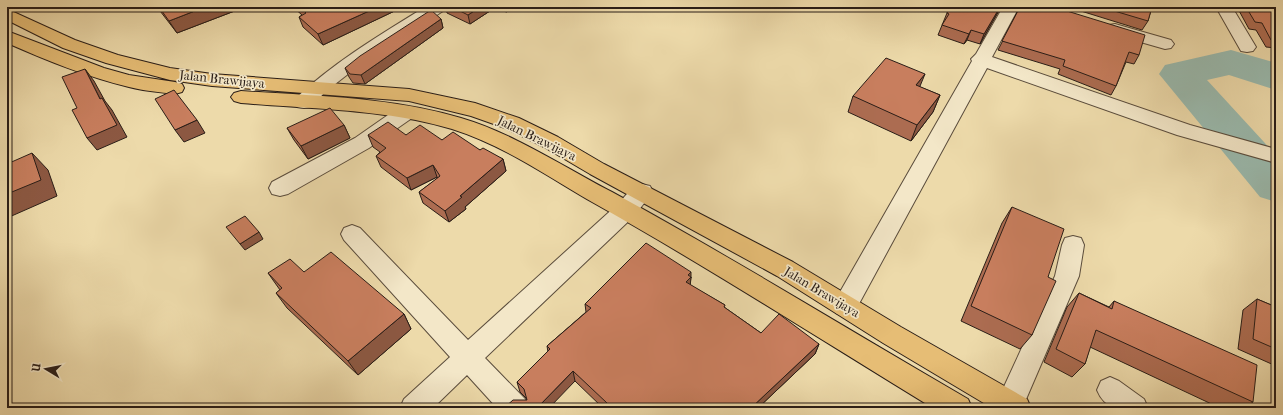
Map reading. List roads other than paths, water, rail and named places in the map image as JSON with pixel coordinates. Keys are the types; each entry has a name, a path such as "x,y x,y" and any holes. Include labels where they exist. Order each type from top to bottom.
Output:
{"highway":[{"name":"Jalan Brawijaya","path":"7,14 69,44 112,59 170,74 212,80 409,95 475,110 512,123 551,142 597,169 785,269 1013,406"},
{"name":"Jalan Brawijaya","path":"7,36 89,70 130,81 221,96 347,105 405,113 455,124 483,134 538,159 958,408"}],"street":[{"path":"304,102 319,87 355,59 437,7"},
{"path":"845,306 980,59 1011,7"},
{"path":"1224,7 1247,47"},
{"path":"1098,23 1166,44"},
{"path":"980,59 1184,130 1268,153"},
{"path":"280,188 356,146 405,113"},
{"path":"414,408 626,210 642,192"},
{"path":"352,234 515,408"},
{"path":"1013,406 1022,381 1067,276 1073,245"},
{"path":"1110,390 1134,408"}],"waterway":[{"path":"1276,77 1231,62 1179,74 1276,185"}]}
